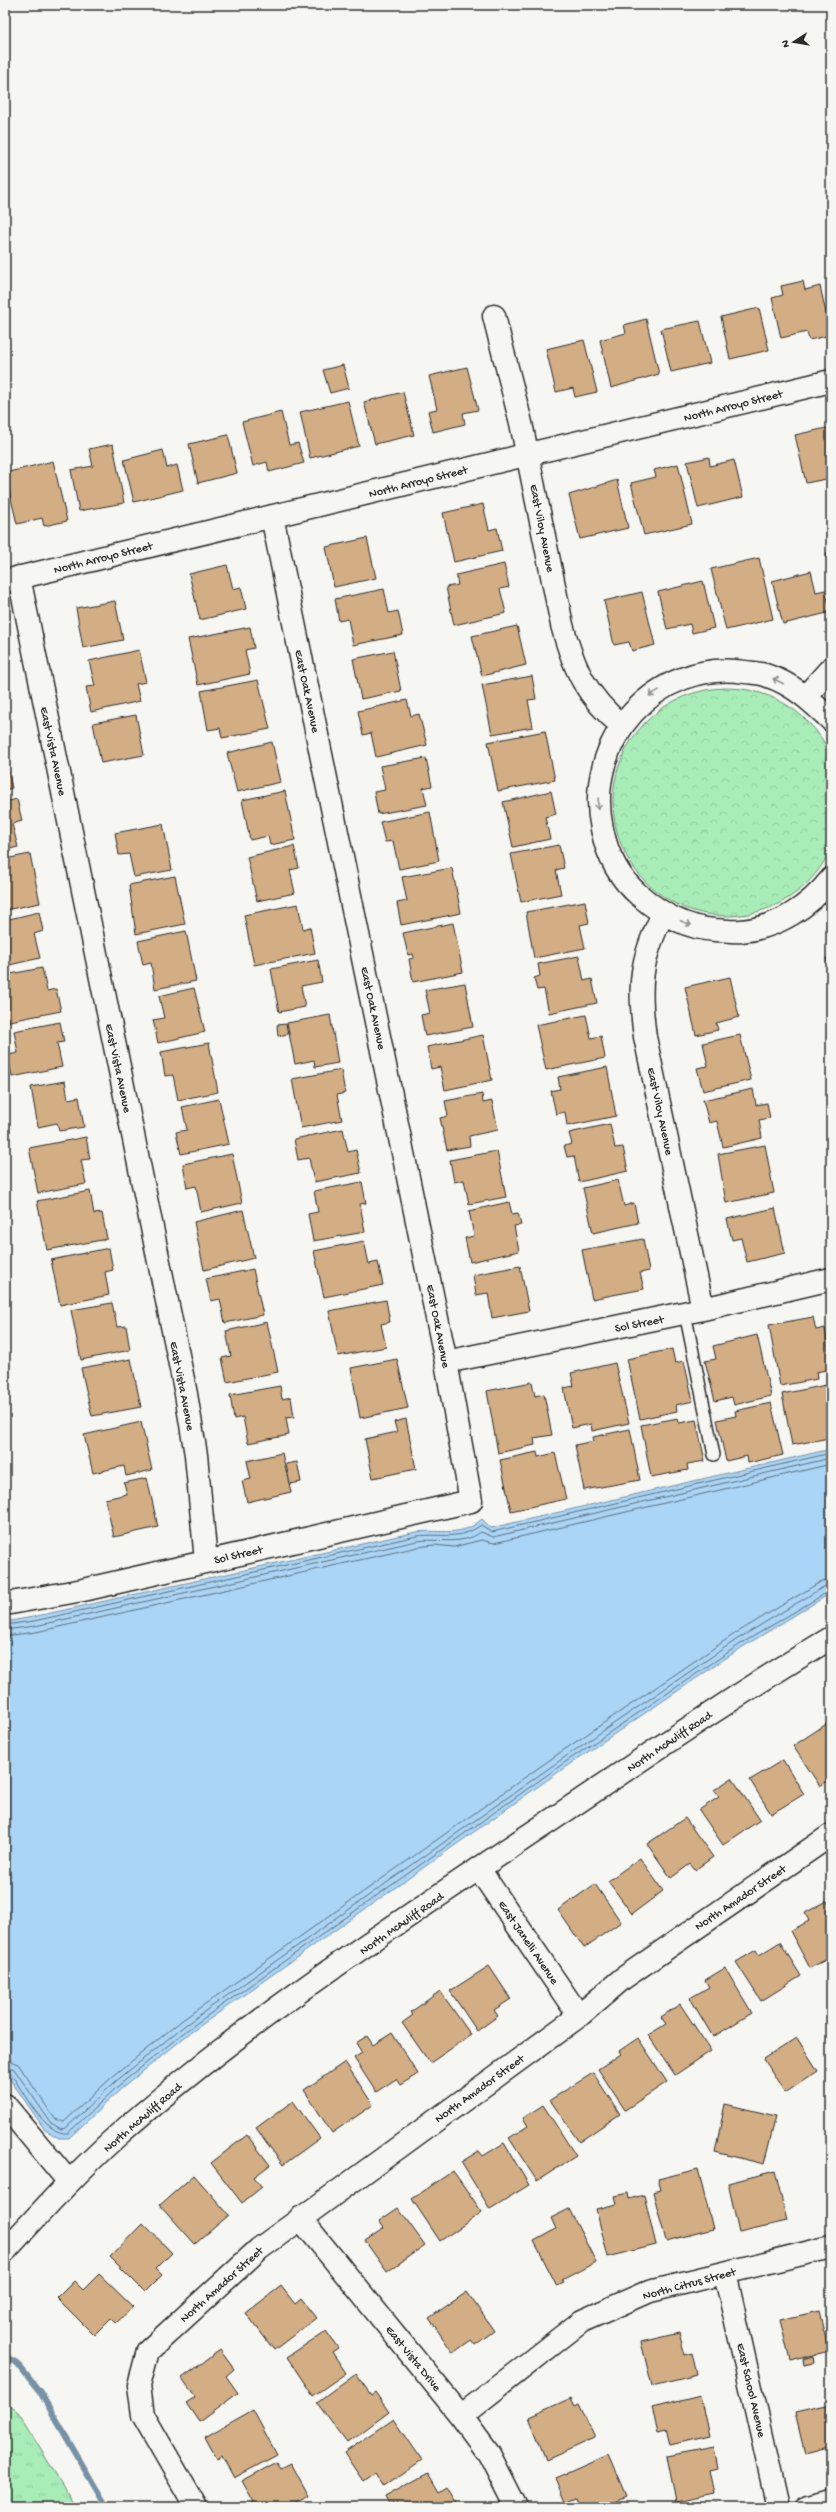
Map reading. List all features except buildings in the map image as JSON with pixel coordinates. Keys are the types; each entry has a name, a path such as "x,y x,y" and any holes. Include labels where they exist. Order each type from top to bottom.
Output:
{"street":[{"name":"East Viloy Avenue","path":"494,316 528,455 562,625 569,652 592,698 622,726"},
{"name":"North Arroyo Street","path":"12,579 831,381"},
{"name":"East Oak Avenue","path":"272,516 446,1362 472,1501"},
{"name":"East Vista Avenue","path":"12,579 186,1394 196,1455 206,1561"},
{"path":"806,696 831,668"},
{"path":"831,720 806,696 767,675 726,669 684,677 647,697 622,726 601,767 597,808 606,849 627,885 663,914 698,928 740,932 782,921 817,897 831,879"},
{"name":"East Viloy Avenue","path":"663,914 646,950 641,975 640,1005 694,1311"},
{"name":"Sol Street","path":"446,1362 694,1311 831,1279"},
{"name":"Sol Street","path":"5,1604 82,1590 472,1501"},
{"name":"North McAuliff Road","path":"5,2252 69,2182 117,2137 201,2066 286,2003 668,1740 831,1638"},
{"name":"North Amador Street","path":"196,2507 143,2415 139,2385 148,2351 258,2249 579,2016 628,1975 831,1835"},
{"name":"East Janelli Avenue","path":"479,1869 579,2016"},
{"path":"5,2105 69,2182"},
{"name":"East Vista Drive","path":"300,2218 461,2416 488,2454 516,2507"},
{"name":"North Citrus Street","path":"461,2416 582,2321 650,2291 831,2247"},
{"name":"East School Avenue","path":"725,2273 778,2507"},
{"path":"806,2507 831,2501"}],"lane":[{"path":"694,1311 714,1455"}],"green space":[{"path":"727,688 749,690 771,697 790,707 815,730 827,748 836,769 839,780 841,802 839,824 832,846 822,865 799,890 781,902 760,911 749,914 727,916 705,914 683,907 664,897 639,874 627,856 618,835 615,824 613,802 615,780 622,758 632,739 655,714 673,702 694,693 705,690"},
{"path":"5,2401 17,2411 76,2507 5,2507"}],"water":[{"path":"831,1449 831,1593 741,1648 567,1766 190,2033 121,2089 69,2138 59,2138 45,2130 5,2072 5,1622 416,1532 459,1531 474,1525 482,1519 491,1528"}],"waterway":[{"path":"5,2356 17,2363 40,2392 107,2507"}]}
